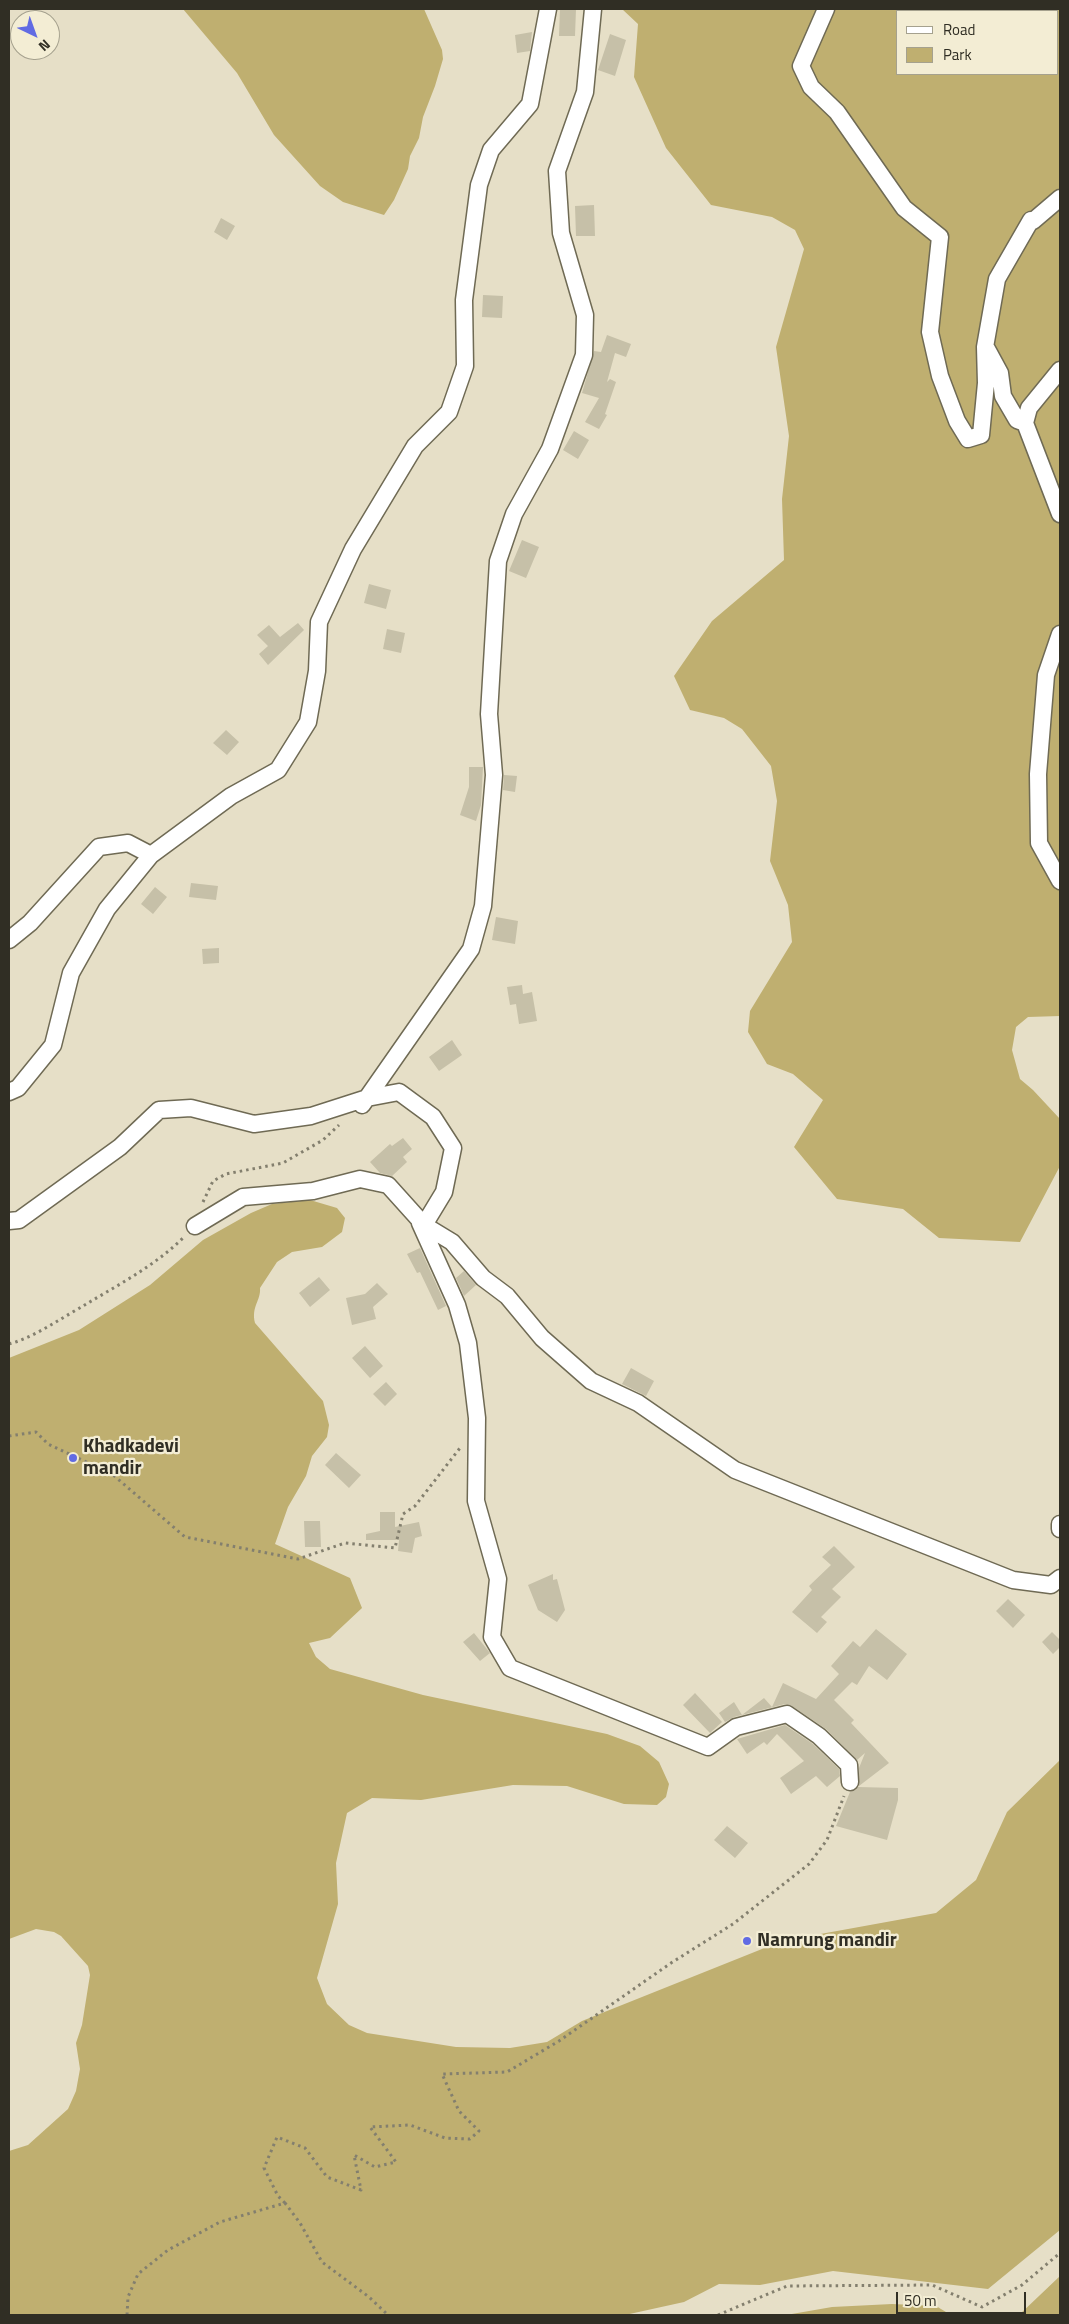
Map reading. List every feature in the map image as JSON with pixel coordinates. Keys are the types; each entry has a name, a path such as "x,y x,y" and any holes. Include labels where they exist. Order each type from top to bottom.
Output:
{"street":[{"path":"9,1092 18,1088 53,1045 71,973 107,909 151,855 231,796 278,770 308,722 317,671 319,622 353,549 411,454 449,412 465,366 464,300 478,185 491,150 530,104 548,9"},
{"path":"364,1102 471,949 483,906 494,775 489,714 498,561 514,514 550,449 584,355 585,315 561,232 557,171 585,92 592,9"},
{"path":"826,9 801,66 811,87 836,112 904,208 940,237 930,332 940,376 957,421 968,439 981,435 986,383 986,347 996,279 1031,220 1033,221 1060,198"},
{"path":"986,347 1000,373 1003,396 1017,420 1025,423"},
{"path":"1060,370 1030,408 1025,423 1060,514"},
{"path":"1060,634 1046,675 1038,774 1039,843 1060,881"},
{"path":"9,940 30,923 99,847 128,843 151,855"},
{"path":"9,1221 19,1220 120,1147 159,1110 191,1108 254,1124 311,1116 399,1092 433,1117 453,1148 444,1192 420,1221"},
{"path":"195,1226 243,1197 314,1191 360,1179 388,1185 420,1221 452,1242 483,1278 507,1296 542,1338 591,1381 638,1402 735,1470 1014,1580 1051,1585 1060,1578"},
{"path":"420,1221 457,1305 468,1343 477,1426 476,1501 498,1579 492,1637 510,1668 708,1747 736,1727 786,1714 818,1736 849,1766 850,1782"},
{"path":"1060,1524 1060,1529"}],"path":[{"path":"9,1436 36,1432 48,1444 112,1474 185,1537 298,1559 345,1542 395,1548 403,1514 415,1506 477,1426"},
{"path":"388,2315 369,2297 322,2262 300,2223 278,2196 264,2168 277,2136 305,2148 327,2177 360,2190 354,2155 375,2167 396,2162 370,2127 410,2125 445,2138 470,2139 479,2131 459,2111 442,2074 507,2072 559,2042 671,1963 734,1924 809,1864 827,1840 850,1782"},
{"path":"127,2315 128,2297 138,2274 168,2250 220,2222 285,2203"},
{"path":"718,2315 787,2286 932,2284 982,2307 1022,2285 1060,2253"}],"green space":[{"path":"183,9 424,9 442,50 443,59 423,117 419,138 410,156 408,169 394,200 384,215 343,202 320,186 274,135 237,73"},
{"path":"622,9 1060,9 1060,1016 1028,1017 1016,1027 1012,1050 1020,1079 1060,1119 1060,1166 1020,1242 939,1238 903,1209 837,1199 794,1147 823,1100 793,1074 767,1064 748,1032 750,1011 792,942 788,905 770,861 777,801 771,766 742,729 724,718 690,710 674,676 712,621 784,560 782,499 789,436 776,347 804,249 795,230 772,217 711,205 666,148 634,77 638,24"},
{"path":"310,1200 337,1208 345,1218 342,1232 322,1247 292,1252 277,1262 260,1288 254,1317 255,1323 323,1401 329,1425 327,1437 312,1456 306,1476 288,1507 275,1544 350,1578 362,1608 330,1638 309,1643 316,1657 330,1669 423,1695 607,1734 640,1746 659,1762 669,1784 666,1797 657,1805 624,1804 567,1786 513,1785 421,1800 372,1798 347,1813 336,1863 338,1904 317,1978 327,2004 349,2025 367,2033 456,2047 510,2048 547,2042 582,2021 782,1941 936,1913 976,1880 1007,1812 1060,1760 1060,2230 988,2289 833,2271 760,2285 719,2284 684,2302 625,2315 9,2315 9,2151 28,2145 68,2109 76,2091 80,2069 76,2043 82,2025 90,1975 88,1966 61,1936 54,1932 36,1929 9,1939 9,1358 79,1330 150,1285 203,1240 251,1213 272,1204"},
{"path":"1060,2276 1060,2315 1019,2315"},
{"path":"892,2304 936,2306 951,2315 786,2315 832,2307"}],"building":[{"path":"560,9 576,9 575,36 559,36"},
{"path":"532,32 530,51 517,53 515,35"},
{"path":"610,34 626,40 615,76 598,70"},
{"path":"594,205 595,236 576,236 575,206"},
{"path":"221,218 235,226 227,240 214,232"},
{"path":"483,295 503,296 502,318 482,317"},
{"path":"607,335 631,344 626,357 615,353 607,382 610,379 616,382 605,414 607,415 599,429 585,422 599,398 582,393 594,351 601,352"},
{"path":"574,431 589,440 578,459 563,450"},
{"path":"522,540 539,547 526,578 509,571"},
{"path":"369,584 391,590 386,609 364,603"},
{"path":"298,623 304,630 268,665 259,654 268,646 257,635 269,625 280,637"},
{"path":"387,629 405,633 401,653 383,649"},
{"path":"226,730 239,742 227,755 213,743"},
{"path":"469,767 483,767 481,805 476,821 460,815 469,787"},
{"path":"504,775 517,776 515,792 503,790"},
{"path":"191,883 218,886 216,900 189,897"},
{"path":"155,887 167,897 153,914 141,904"},
{"path":"496,917 518,921 515,944 492,940"},
{"path":"219,948 219,963 203,964 202,949"},
{"path":"522,985 523,994 532,992 537,1021 519,1024 516,1004 510,1005 507,987"},
{"path":"452,1040 462,1055 439,1071 429,1057"},
{"path":"403,1138 412,1149 403,1157 407,1162 392,1176 380,1173 370,1162 390,1144 392,1146"},
{"path":"420,1248 446,1306 438,1310 420,1272 417,1273 407,1254"},
{"path":"464,1271 476,1285 464,1296 456,1278"},
{"path":"319,1277 330,1290 310,1307 299,1293"},
{"path":"377,1283 388,1294 373,1307 376,1319 352,1325 346,1298 365,1294"},
{"path":"365,1346 383,1366 370,1378 352,1358"},
{"path":"631,1368 654,1381 646,1396 622,1384"},
{"path":"386,1382 397,1394 385,1406 373,1394"},
{"path":"336,1453 361,1475 349,1488 325,1465"},
{"path":"380,1512 395,1512 395,1527 419,1522 422,1536 415,1538 412,1553 398,1551 399,1540 366,1540 366,1534 380,1531"},
{"path":"304,1521 320,1521 321,1547 305,1547"},
{"path":"834,1546 855,1567 832,1589 841,1597 821,1617 827,1622 817,1633 792,1612 812,1590 809,1586 831,1565 822,1557"},
{"path":"553,1574 553,1580 557,1579 565,1610 557,1622 538,1610 528,1585"},
{"path":"1008,1599 1025,1615 1013,1628 996,1611"},
{"path":"876,1629 907,1654 887,1680 869,1666 857,1685 852,1682 834,1700 854,1720 851,1723 889,1763 859,1786 859,1768 865,1753 857,1760 826,1729 792,1706 785,1704 742,1715 764,1698 772,1707 783,1683 816,1699 839,1674 831,1666 853,1641 860,1647"},
{"path":"1052,1632 1060,1640 1060,1647 1053,1654 1042,1642"},
{"path":"474,1633 490,1653 480,1661 463,1642"},
{"path":"695,1693 722,1722 710,1733 683,1705"},
{"path":"734,1702 742,1715 725,1722 719,1713"},
{"path":"785,1725 813,1744 839,1769 840,1776 827,1787 816,1776 791,1794 780,1778 804,1761 777,1734 767,1745 764,1742 747,1754 737,1739"},
{"path":"858,1787 898,1788 898,1800 887,1840 836,1826 850,1792"},
{"path":"727,1826 748,1843 735,1858 714,1840"}],"place":[{"name":"Khadkadevi mandir","path":"73,1458"},
{"name":"Namrung mandir","path":"747,1941"}]}
